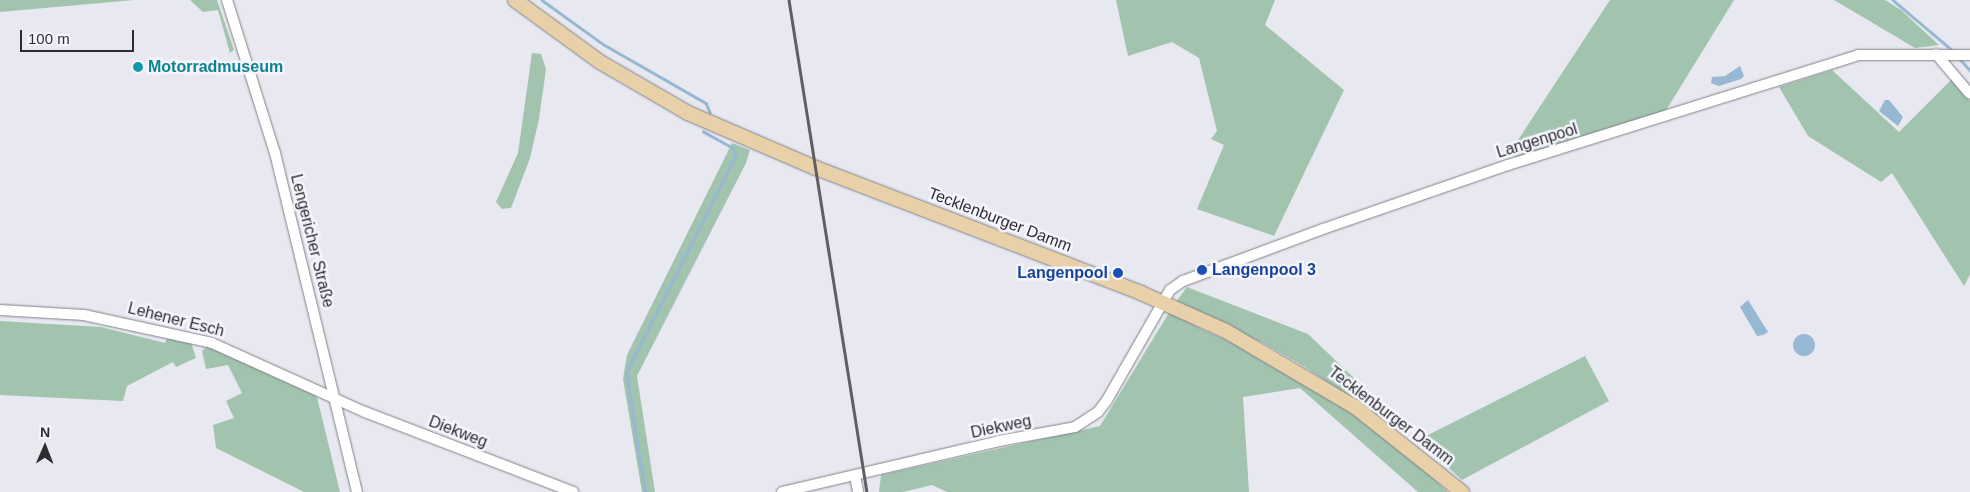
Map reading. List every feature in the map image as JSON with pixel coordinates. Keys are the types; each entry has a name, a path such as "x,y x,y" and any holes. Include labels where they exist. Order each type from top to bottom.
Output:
{"main road":[{"name":"Tecklenburger Damm","path":"515,0 600,62 688,113 765,148 1162,302 1226,331 1309,377 1355,407 1462,492"}],"street":[{"name":"Lengericher Straße","path":"227,0 275,153 357,492"},
{"path":"1936,54 1970,94"},
{"name":"Langenpool","path":"1162,302 1170,290 1183,281 1508,165 1858,55 1970,55"},
{"name":"Diekweg","path":"782,492 999,441 1075,427 1098,412 1107,400 1154,321 1162,302"},
{"name":"Lehener Esch","path":"0,310 93,316 212,343 335,398"},
{"name":"Diekweg","path":"335,398 573,492"},
{"path":"855,476 858,492"}],"green space":[{"path":"0,0 134,0 0,12"},
{"path":"190,0 217,0 234,50 230,53 218,10 203,12"},
{"path":"1116,0 1275,0 1265,25 1344,90 1274,236 1197,209 1224,145 1211,139 1217,131 1199,58 1172,42 1128,56"},
{"path":"1610,0 1734,0 1665,112 1517,158 1510,152"},
{"path":"1834,0 1885,0 1901,10 1939,45 1915,48"},
{"path":"532,53 541,54 546,69 539,119 530,158 511,208 502,209 496,202 518,153"},
{"path":"1832,70 1899,132 1952,79 1970,101 1970,274 1964,286 1892,173 1881,182 1808,136 1779,87"},
{"path":"732,143 750,150 746,163 637,376 655,492 642,492 623,379 627,355"},
{"path":"1187,287 1308,334 1402,424 1400,431 1305,367 1263,343 1176,302"},
{"path":"1170,311 1203,330 1236,344 1337,401 1397,445 1448,492 1418,492 1300,388 1243,397 1249,492 947,492 932,485 903,492 879,492 881,475 1100,426"},
{"path":"0,321 101,327 165,343 168,336 191,342 196,358 176,367 173,362 127,386 123,401 0,395"},
{"path":"208,345 310,391 317,397 340,492 304,492 216,448 213,425 234,418 226,401 242,393 228,365 206,369 202,351"},
{"path":"1585,356 1609,401 1462,480 1418,440"}],"water":[{"path":"1740,66 1744,76 1741,79 1719,86 1711,83 1712,77 1725,76"},
{"path":"1885,100 1889,100 1903,117 1898,126 1879,111"},
{"path":"1748,300 1768,332 1763,335 1757,336 1740,307"},
{"path":"1800,334 1808,334 1815,341 1815,349 1808,356 1800,356 1793,349 1793,341"}],"waterway":[{"path":"542,0 603,44 706,103 710,112"},
{"path":"1893,0 1951,49"},
{"path":"1960,59 1970,70"},
{"path":"645,492 626,373 735,156 734,149 703,132"}],"railway":[{"path":"789,0 867,492"}],"place":[{"name":"Motorradmuseum","path":"138,67"},
{"name":"Langenpool 3","path":"1202,270"},
{"name":"Langenpool","path":"1118,273"}]}
